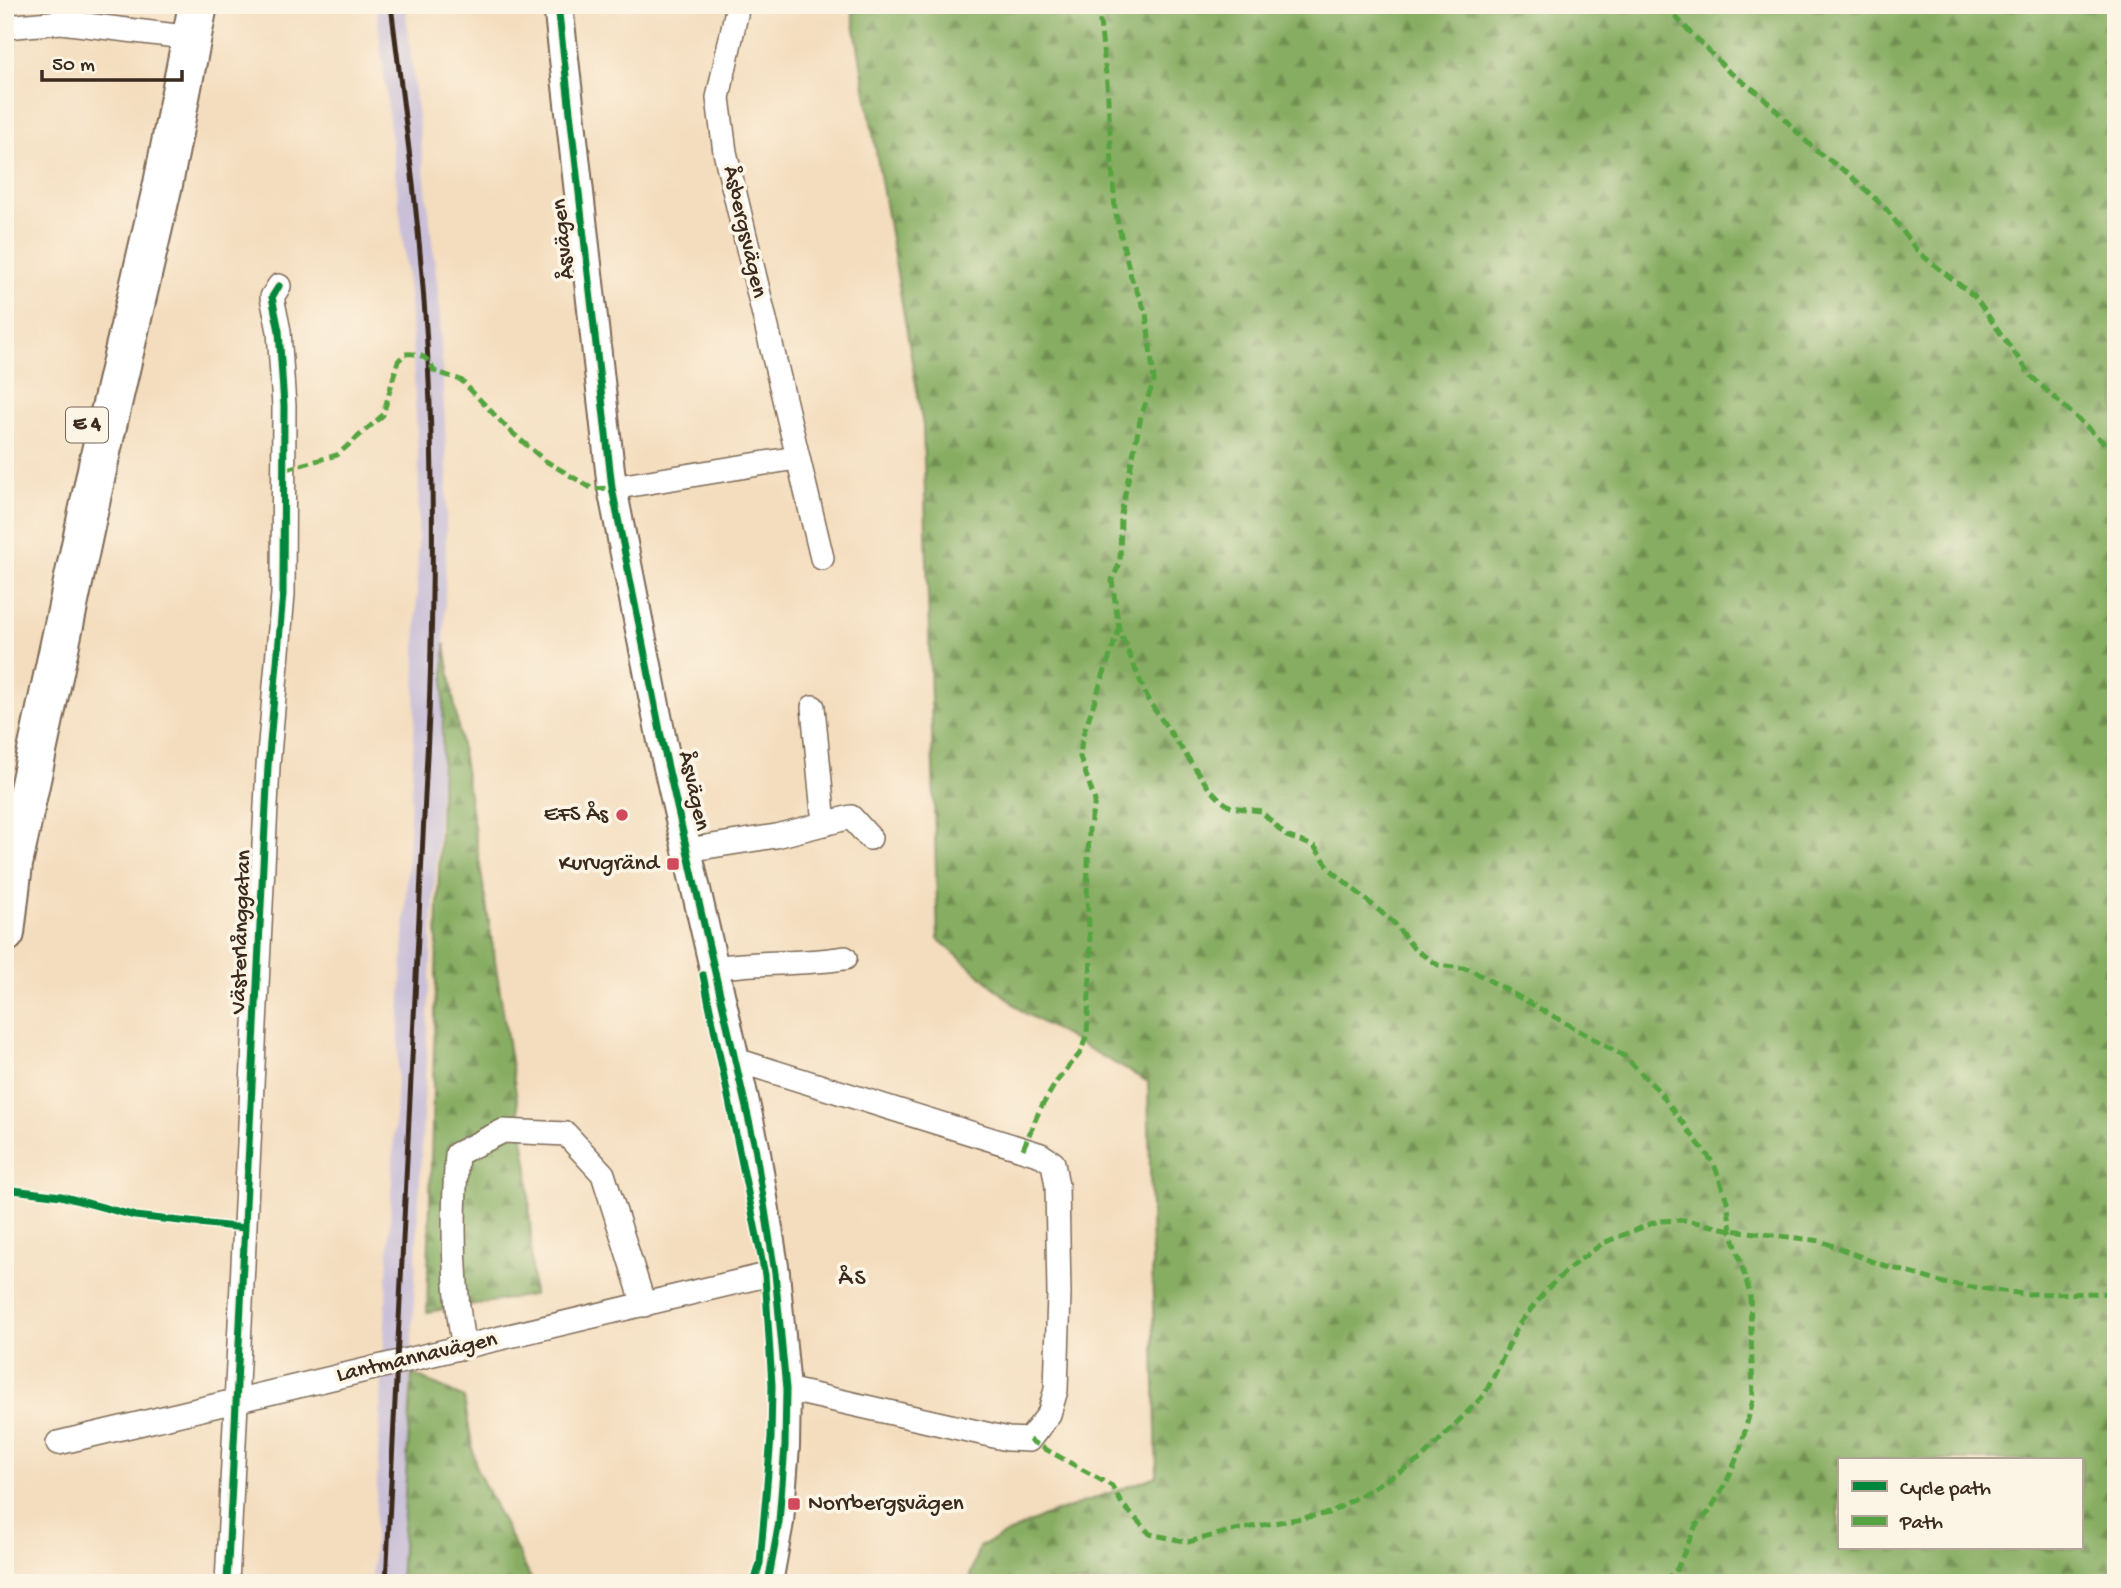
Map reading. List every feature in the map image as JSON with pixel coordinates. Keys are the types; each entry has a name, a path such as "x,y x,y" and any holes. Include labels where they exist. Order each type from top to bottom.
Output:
{"highway":[{"name":"E 4","path":"5,818 30,684 184,20"},
{"name":"E 4","path":"5,933 13,864 184,20"}],"street":[{"name":"Åsvägen","path":"558,5 612,488 629,591 755,1147 775,1273 786,1389 779,1522 768,1583"},
{"name":"Åsbergsvägen","path":"738,5 718,98 725,152 822,558"},
{"path":"5,27 61,13 184,20"},
{"name":"Västerlånggatan","path":"227,1583 268,766 283,594 284,406 279,331 272,297 279,286"},
{"path":"612,488 796,458"},
{"path":"813,707 824,824"},
{"path":"687,850 776,836 851,817 870,838"},
{"path":"714,968 749,963 807,964 845,958"},
{"path":"736,1060 1041,1156 1052,1163 1057,1186 1059,1294 1056,1390 1049,1415 1029,1440 1008,1439 786,1389"},
{"path":"464,1348 454,1298 453,1208 457,1154 503,1131 566,1134 603,1174 644,1305"},
{"name":"Lantmannavägen","path":"58,1443 775,1273"}],"shaded area":[{"path":"376,5 405,5 439,300 447,470 443,716 400,1583 372,1583 415,715 419,471 410,302"}],"green space":[{"path":"851,5 2116,5 2116,1583 968,1583 979,1547 1042,1517 1157,1476 1148,1082 1023,1012 938,939 923,426"},
{"path":"445,644 528,1169 533,1295 427,1312"},
{"path":"412,1374 464,1398 476,1468 533,1583 400,1583"}],"railway":[{"path":"386,1583 429,715 433,560 432,456 424,301 414,190 391,5"}],"marked path":[{"path":"1098,5 1107,83 1115,211 1131,277 1146,313 1154,381 1141,416 1121,514 1120,563 1112,580 1119,629 1148,700 1208,787 1222,801 1231,807 1261,811 1286,836 1314,846 1331,870 1395,924 1414,949 1438,965 1469,969 1624,1056 1657,1089 1714,1164 1727,1201 1731,1230 1750,1294 1753,1400 1740,1450 1727,1481 1709,1512 1696,1525 1677,1569 1663,1583"},
{"path":"1664,5 1728,71 1761,95 1815,150 1849,174 1887,210 1918,252 1974,296 2031,376 2116,454"},
{"path":"286,469 337,455 383,415 398,361 405,354 411,354 423,356 434,371 461,380 509,430 544,460 593,489 612,488"},
{"path":"1023,1149 1040,1109 1057,1081 1081,1052 1087,1033 1091,957 1087,898 1089,829 1095,801 1080,757 1082,738 1119,629"},
{"path":"1029,1440 1112,1486 1122,1504 1150,1534 1188,1542 1235,1530 1330,1513 1421,1459 1485,1394 1519,1324 1548,1288 1573,1265 1603,1243 1658,1221 1685,1220 1731,1230 1821,1241 1876,1263 1944,1283 2024,1294 2116,1293"}],"cycle path":[{"path":"558,5 612,488 662,741 755,1147 775,1273 786,1389 785,1446 779,1522 768,1583"},
{"path":"227,1583 268,766 283,594 284,406 279,331 272,297 279,286"},
{"path":"703,975 765,1275 772,1385 771,1438 760,1563 754,1583"},
{"path":"5,1189 61,1196 135,1216 244,1228"}],"place":[{"name":"EFS Ås","path":"622,815"},
{"name":"Kurvgränd","path":"673,864"},
{"name":"Norrbergsvägen","path":"794,1504"}],"district":[{"name":"ÅS","path":"853,1279"}]}
